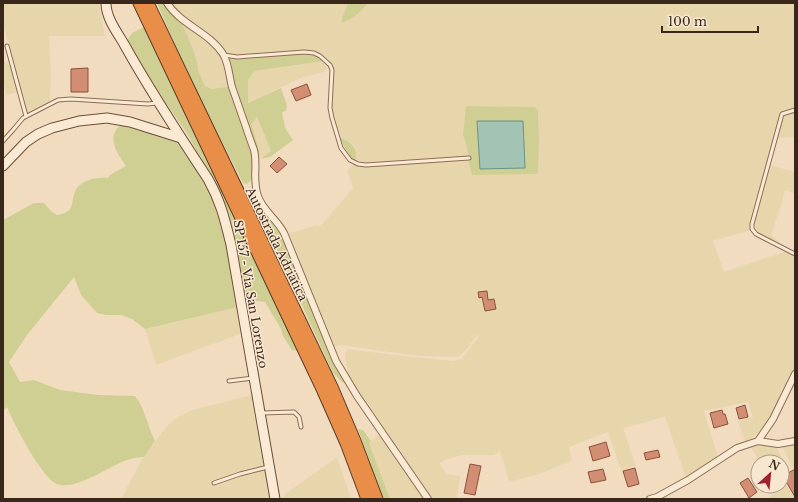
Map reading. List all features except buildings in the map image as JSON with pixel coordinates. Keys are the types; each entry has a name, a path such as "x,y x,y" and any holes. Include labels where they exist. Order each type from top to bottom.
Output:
{"highway":[{"name":"Autostrada Adriatica","path":"139,3 320,383 346,443 367,499"},
{"name":"Autostrada Adriatica","path":"148,3 332,388 355,441 376,499"}],"main road":[{"name":"SP 157 - Via San Lorenzo","path":"106,3 106,8 110,19 135,64 217,195 223,211 231,245 275,499"},
{"path":"3,166 26,142 38,134 52,128 79,121 107,118 130,122 181,138"}],"street":[{"path":"167,3 180,19 203,33 223,54 254,150 256,163 254,185 258,198 266,211 280,226 284,233 336,361 357,396 428,499"},
{"path":"758,441 773,420 795,374"},
{"path":"650,499 688,480 737,448 758,441 778,444 795,441"}],"lane":[{"path":"7,46 26,116"},
{"path":"223,54 237,57 304,52 314,53 325,60 332,70 330,108 341,148 350,160 358,164 373,165 469,158"},
{"path":"3,141 26,116 58,100 71,99 148,104 159,103"},
{"path":"795,110 782,114 752,224 752,229 756,234 795,254"},
{"path":"229,381 254,378"},
{"path":"260,413 294,412 299,417 301,427"},
{"path":"214,483 240,474 269,467"}],"shaded area":[{"path":"3,3 99,3 105,36 49,36 51,78 50,101 28,112 25,111 3,22"},
{"path":"157,3 164,3 181,21 193,49 198,70 205,86 212,89 231,86 244,122 252,153 252,177 247,184 243,183 209,116"},
{"path":"169,3 348,3 342,18 342,23 347,22 366,7 368,3 795,3 795,109 785,110 780,115 751,218 751,230 713,241 724,272 787,251 795,255 795,370 772,417 753,438 745,442 738,421 753,417 748,402 704,411 718,457 686,478 665,417 623,428 636,466 621,470 608,432 569,447 572,461 539,474 509,482 500,451 494,455 462,455 439,463 446,474 460,476 457,497 459,499 429,499 349,377 345,353 348,349 453,361 462,359 479,336 477,335 466,350 458,357 418,356 341,345 333,346 287,234 317,225 320,227 353,188 348,170 353,164 378,166 468,160 473,175 538,172 538,111 464,122 464,139 467,147 467,158 369,163 356,161 354,145 340,138 334,123 330,109 330,65 323,55 314,50 228,55 183,19"},
{"path":"348,3 368,3 356,15 342,23 342,18"},
{"path":"181,21 213,43 224,60 231,86 212,89 205,86 198,70 193,49"},
{"path":"144,27 298,351 292,350 265,302 243,299 228,212 187,133 163,99 127,41 132,33"},
{"path":"305,54 315,56 324,61 255,71 248,80 248,103 281,88 287,105 286,111 282,112 285,128 293,140 270,157 261,159 271,151 257,117 253,123 251,123 259,150 258,155 235,88 227,58"},
{"path":"3,59 11,67 18,92 6,95 5,87 3,87"},
{"path":"324,61 328,68 324,72 301,78 247,103 248,80 255,71"},
{"path":"466,106 535,107 538,111 538,173 472,175 468,160 467,147 463,135"},
{"path":"795,112 795,137 777,138 782,116"},
{"path":"257,117 271,151 266,156 259,159 256,157 251,123 253,123"},
{"path":"477,121 523,121 525,168 480,169"},
{"path":"124,123 168,137 184,148 207,186 217,205 222,219 238,307 145,329 132,319 121,315 106,315 97,313 81,295 74,277 27,335 9,362 20,382 34,380 60,390 98,395 135,396 142,407 155,441 144,457 137,457 125,461 78,483 61,485 57,484 51,479 36,461 7,407 3,411 3,220 34,203 44,203 57,215 64,213 70,209 74,195 79,186 88,180 108,178 110,175 126,166 116,149 113,139 118,127"},
{"path":"340,138 353,146 355,149 356,161 349,157"},
{"path":"770,165 795,172 795,194 785,190 771,235 779,242 764,237 756,231 754,220"},
{"path":"263,220 274,222 278,225 347,382 346,384 333,373"},
{"path":"238,307 243,333 156,365 145,329"},
{"path":"255,394 268,466 217,481 218,484 269,468 274,499 121,499 142,459 167,426 178,417 193,410"},
{"path":"358,429 363,430 371,441 369,443 390,499 383,499"},
{"path":"382,433 427,499 390,499 369,443"},
{"path":"795,444 795,467 792,468 790,464 790,454 786,454 782,446"},
{"path":"750,445 776,446 780,454 755,454"},
{"path":"337,457 351,499 281,499 287,493"},
{"path":"790,491 795,499 766,499 774,494 790,494"}]}
